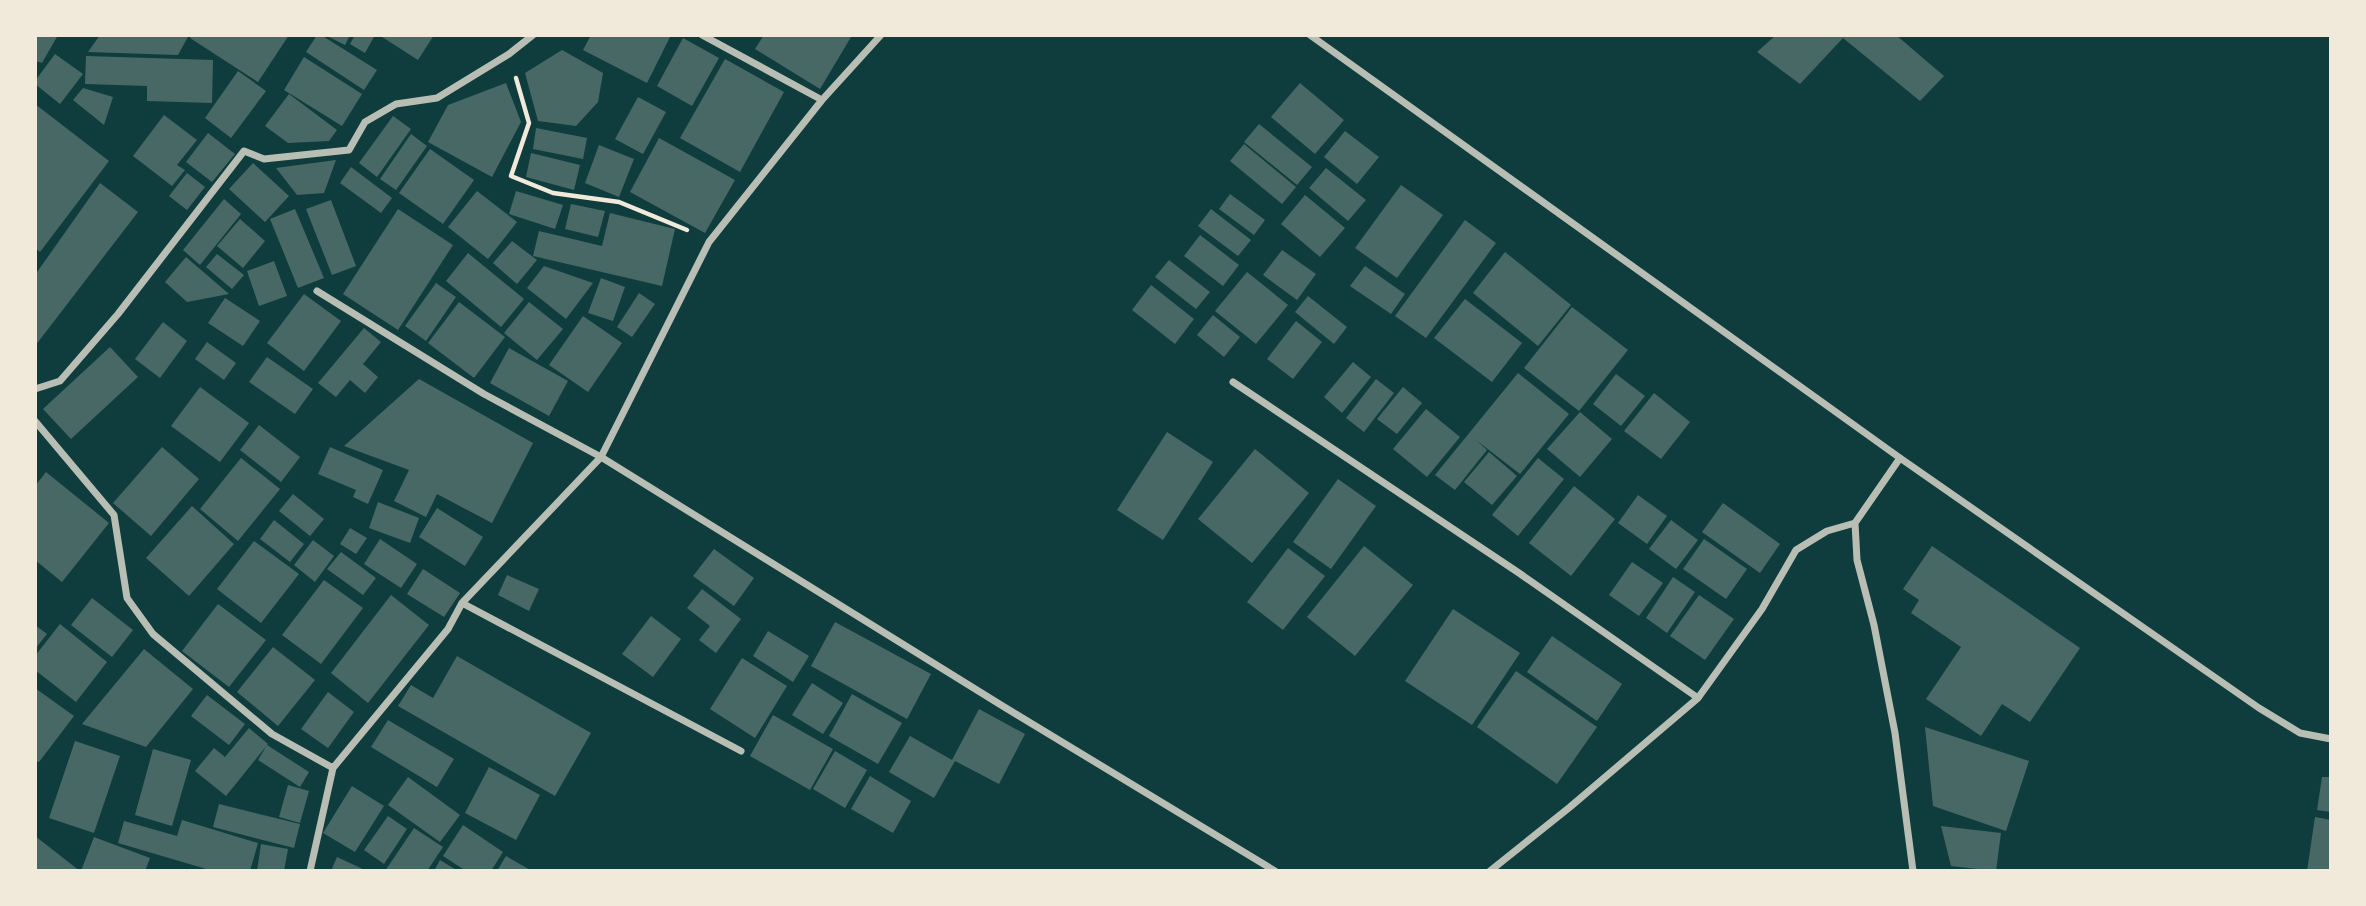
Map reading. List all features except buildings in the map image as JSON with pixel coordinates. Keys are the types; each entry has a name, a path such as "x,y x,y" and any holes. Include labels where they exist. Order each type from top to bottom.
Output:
{"street":[{"path":"35,389 60,381 118,314 244,150 264,159 349,150 365,122 396,104 437,98 509,54 533,35"},
{"path":"702,35 822,100"},
{"path":"310,871 333,768 448,629 462,603 601,457 709,242 822,100 881,35"},
{"path":"1310,35 1900,458 2259,708 2300,733 2331,739"},
{"path":"317,291 484,394 601,457 1275,871"},
{"path":"1233,382 1518,573 1698,698"},
{"path":"35,421 114,515 127,598 153,634 272,734 333,768"},
{"path":"1900,458 1855,523 1857,560 1874,625 1895,733 1913,871"},
{"path":"1490,871 1698,698 1762,610 1796,550 1826,531 1855,523"},
{"path":"462,603 741,751"}],"path":[{"path":"509,54 529,123 511,176 553,193 619,202 677,224 709,242"}]}
